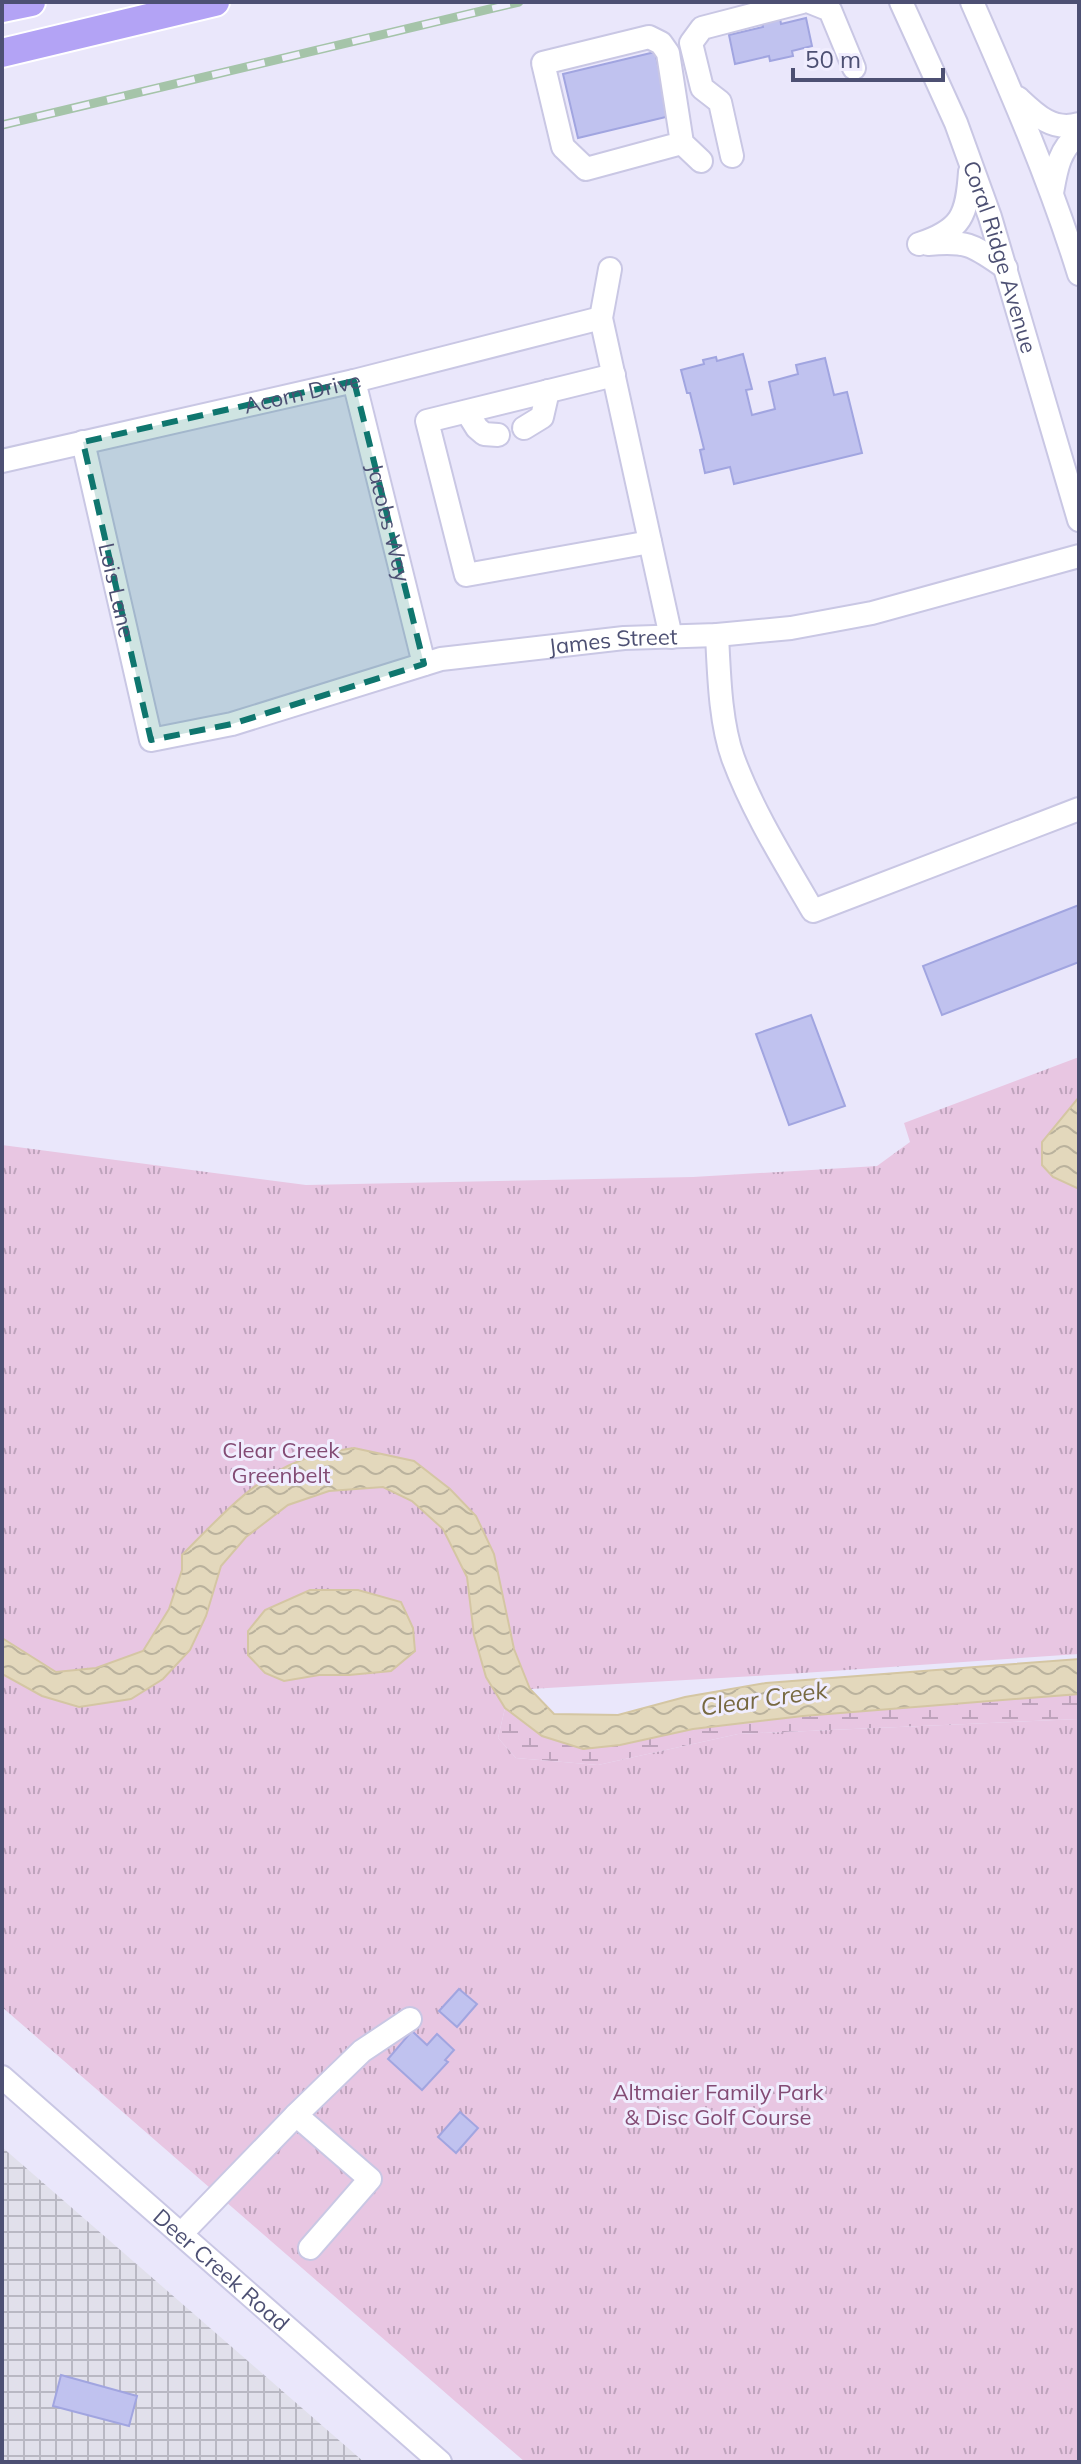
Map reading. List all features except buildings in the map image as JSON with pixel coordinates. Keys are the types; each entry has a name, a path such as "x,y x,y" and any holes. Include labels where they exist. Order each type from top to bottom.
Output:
{"main road":[{"path":"2,8 31,2"},
{"path":"2,53 215,2"}],"street":[{"path":"732,156 720,102 702,88 691,43 702,28 802,2"},
{"path":"810,2 830,10 854,68"},
{"name":"Coral Ridge Avenue","path":"901,2 956,123 970,163 1006,268 1079,520"},
{"path":"972,2 1052,194 1079,274"},
{"path":"682,143 586,169 563,147 543,63 649,37 661,43 668,53 682,143 701,161"},
{"path":"1011,92 1038,117 1052,125 1070,127 1079,124"},
{"path":"1052,194 1057,166 1068,142 1079,134"},
{"path":"970,163 968,203 958,222 941,237 919,244 957,241 977,248 1006,268"},
{"path":"610,269 601,318 671,637"},
{"name":"Acorn Drive","path":"2,461 354,381 601,318"},
{"path":"614,375 427,421 466,575 650,542"},
{"name":"Jacobs Way","path":"354,381 424,664"},
{"path":"524,428 542,417 548,391"},
{"path":"467,412 484,434 498,435"},
{"name":"Lois Lane","path":"83,442 151,740"},
{"name":"James Street","path":"151,740 232,724 441,659 593,641 791,628 872,613 1079,556"},
{"path":"717,635 721,695 732,755 765,830 813,911 1079,809"},
{"path":"182,2233 362,2051 410,2019"},
{"name":"Deer Creek Road","path":"2,2077 440,2462"},
{"path":"296,2115 370,2179 310,2248"}],"highlighted area":[{"path":"354,381 424,664 232,724 151,740 83,442"}],"shaded area":[{"path":"2,2147 364,2462 2,2462"}],"green space":[{"path":"1079,1057 1079,1654 530,1689 505,1708 498,1738 516,1758 598,1765 738,1734 1079,1719 1079,2462 525,2462 2,2007 2,1145 306,1185 693,1177 877,1166 910,1142 904,1123"},
{"path":"1079,1694 1079,1719 738,1734 598,1765 516,1758 498,1738 505,1708 542,1736 584,1749 620,1745 693,1729 803,1716"}],"water":[{"path":"1079,1097 1079,1189 1053,1177 1042,1165 1042,1142"},
{"name":"Clear Creek","path":"354,1448 414,1461 450,1489 476,1516 494,1554 514,1649 530,1689 554,1714 618,1715 685,1697 766,1683 1079,1659 1079,1694 803,1716 693,1729 620,1745 583,1749 542,1736 505,1708 486,1677 474,1635 467,1577 443,1529 412,1501 383,1487 329,1491 288,1505 246,1537 221,1566 206,1616 190,1650 163,1679 131,1699 79,1707 42,1696 2,1674 2,1638 56,1672 96,1668 143,1651 169,1609 182,1570 182,1555 222,1515 251,1489 282,1469 313,1456"},
{"path":"310,1590 358,1590 401,1602 413,1628 415,1651 391,1671 319,1675 284,1681 265,1673 248,1655 248,1631 265,1610"}],"railway":[{"path":"2,125 519,2"}],"park label":[{"name":"Clear Creek Greenbelt","path":"281,1462"},
{"name":"Altmaier Family Park & Disc Golf Course","path":"718,2104"}]}
